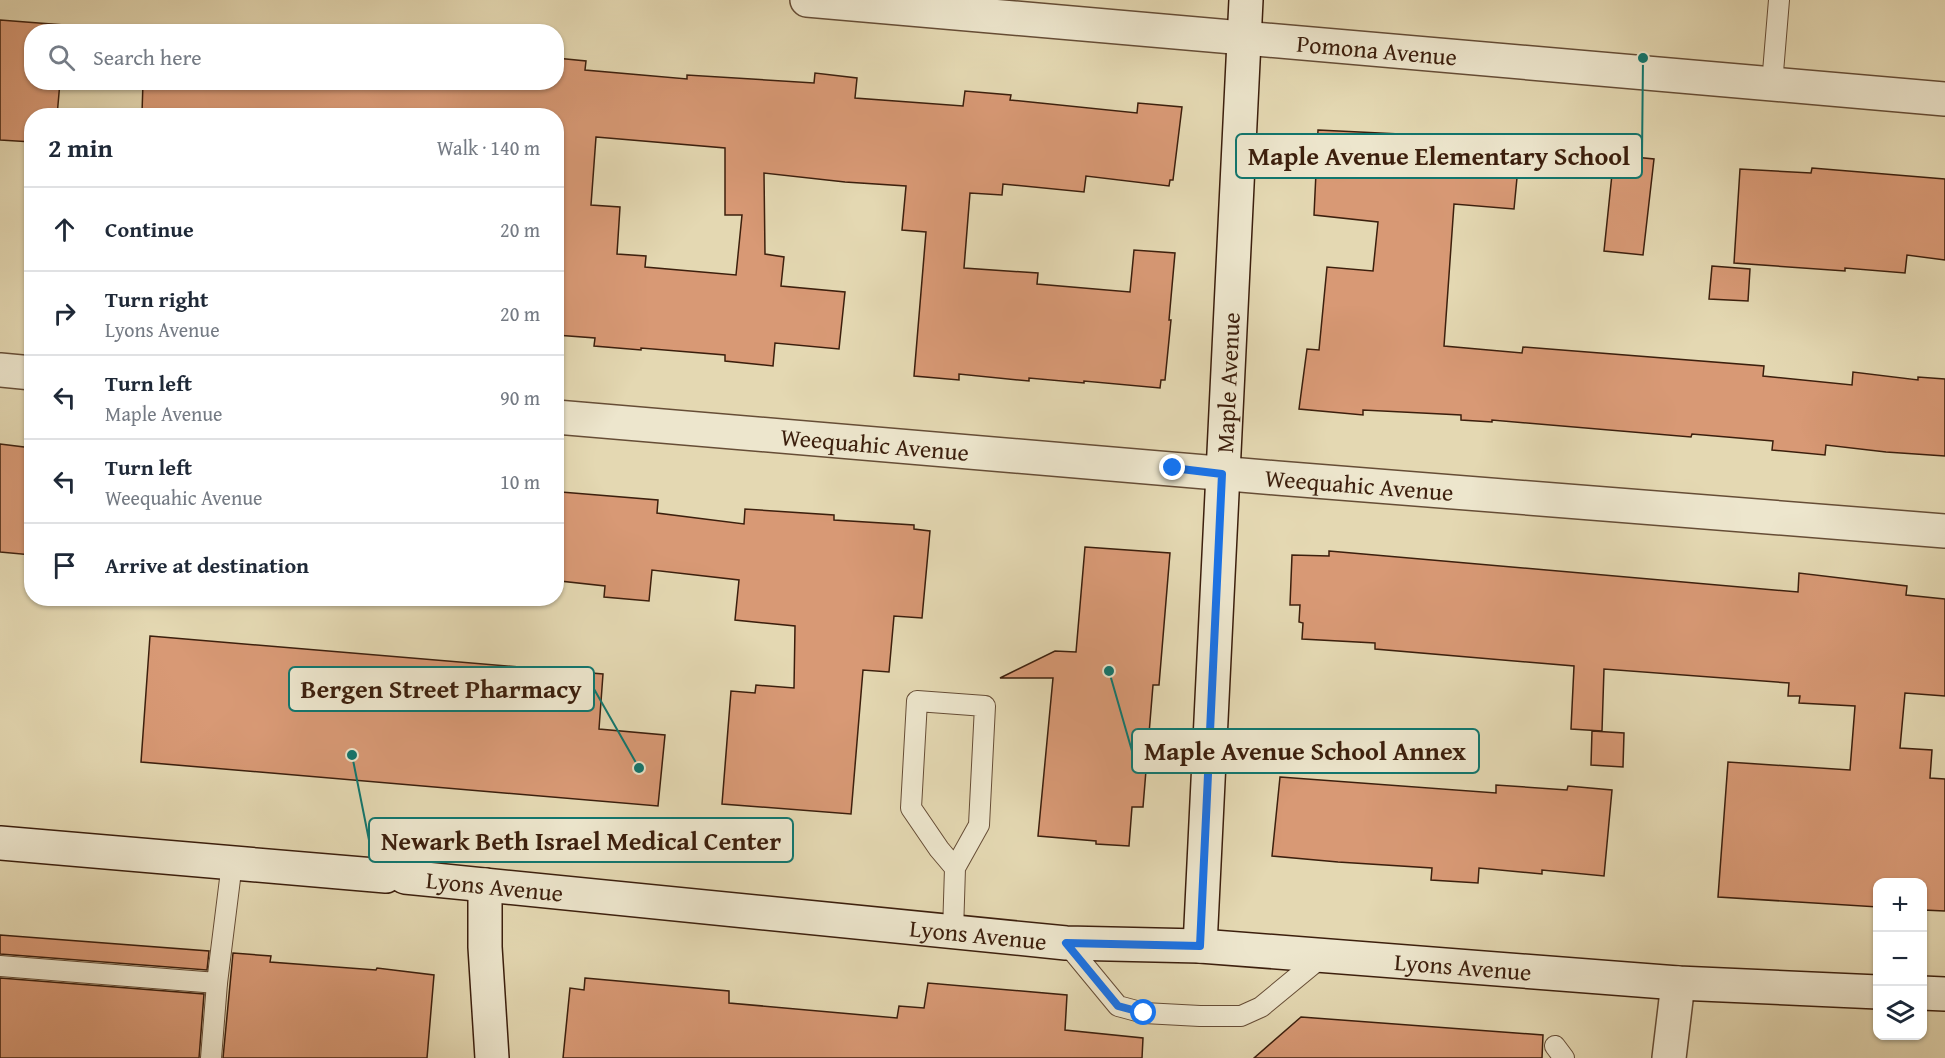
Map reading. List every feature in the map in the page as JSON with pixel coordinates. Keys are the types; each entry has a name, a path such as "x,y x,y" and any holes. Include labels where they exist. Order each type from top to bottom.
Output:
{"street":[{"name":"Pomona Avenue","path":"807,0 1945,99"},
{"name":"Maple Avenue","path":"1200,946 1246,0"},
{"path":"0,370 24,372"},
{"name":"Weequahic Avenue","path":"564,418 1222,474 1945,531"},
{"name":"Lyons Avenue","path":"0,843 485,885 1066,943 1200,946 1678,983 1873,992"},
{"path":"485,885 485,946 492,1058"},
{"path":"1670,1058 1678,983"},
{"path":"1927,993 1945,994"}],"lane":[{"path":"1772,84 1779,0"},
{"path":"953,932 955,868 979,825 985,706 917,701 911,808 955,868"},
{"path":"211,1058 217,982 232,863"},
{"path":"1066,943 1118,1006 1144,1013 1200,1016 1241,1017 1261,1007 1324,955"},
{"path":"0,966 217,982"}],"building":[{"path":"0,20 51,24 24,24 24,90 59,90 58,108 24,108 24,142 0,140"},
{"path":"564,59 586,61 585,70 687,79 687,75 814,83 815,73 857,78 855,98 963,106 965,91 1011,95 1010,100 1137,113 1138,103 1182,107 1173,180 1170,180 1169,186 1086,176 1084,192 1003,184 1002,195 970,193 964,268 1038,273 1037,284 1130,292 1134,250 1175,253 1165,380 1161,380 1160,388 1029,378 1029,381 959,374 959,380 914,376 926,232 902,230 906,186 764,173 765,254 784,257 781,286 845,292 839,349 775,343 773,366 725,361 725,355 594,346 595,338 564,336 564,108 142,108 143,90 564,90","holes":["596,137 725,148 725,215 742,215 736,275 645,267 646,256 617,254 620,207 591,205"]},
{"path":"1318,130 1441,136 1441,139 1459,140 1458,152 1519,157 1514,209 1454,204 1444,346 1522,353 1523,347 1764,366 1763,376 1852,385 1853,372 1918,380 1918,377 1945,379 1945,456 1826,445 1825,455 1772,450 1773,441 1692,434 1691,437 1492,420 1492,422 1461,420 1461,415 1363,410 1363,415 1299,409 1307,349 1319,350 1327,267 1373,271 1378,222 1314,215"},
{"path":"1614,155 1654,159 1643,255 1604,251"},
{"path":"1812,168 1945,179 1945,260 1907,255 1905,273 1734,263 1740,169 1811,173"},
{"path":"1712,266 1750,269 1748,301 1709,299"},
{"path":"0,444 24,447 24,554 0,552"},
{"path":"564,492 658,500 657,513 744,524 745,509 834,515 834,520 914,525 914,529 930,531 922,618 894,616 889,672 863,670 851,814 722,804 731,691 755,693 756,685 794,688 795,626 735,620 739,580 652,570 649,601 604,597 605,586 564,581"},
{"path":"1085,547 1170,553 1159,685 1153,685 1143,807 1132,807 1129,846 1038,836 1053,678 1000,678 1055,651 1076,652"},
{"path":"1329,551 1798,592 1799,573 1907,586 1906,595 1945,599 1945,696 1905,693 1900,748 1932,750 1930,778 1945,779 1945,911 1927,910 1927,878 1873,878 1873,907 1718,897 1728,762 1850,770 1855,706 1799,703 1800,696 1788,696 1789,683 1604,669 1602,731 1571,729 1574,666 1375,649 1375,643 1302,639 1303,623 1299,622 1300,605 1290,605 1292,555 1329,556"},
{"path":"150,636 603,674 599,729 665,735 658,806 141,762"},
{"path":"1592,731 1624,733 1623,767 1591,765"},
{"path":"1280,777 1496,793 1496,785 1567,790 1568,786 1612,790 1604,876 1542,870 1542,874 1479,868 1478,883 1431,880 1432,868 1272,856"},
{"path":"0,935 209,951 207,970 0,954"},
{"path":"233,953 271,956 270,962 376,970 377,968 434,975 427,1058 223,1058"},
{"path":"0,978 204,994 199,1058 0,1058"},
{"path":"585,978 729,991 729,1003 897,1018 899,1006 924,1008 928,983 1067,995 1065,1030 1143,1038 1142,1058 563,1058 570,988 584,990"},
{"path":"1301,1017 1543,1035 1542,1058 1254,1058"}],"place":[{"name":"Maple Avenue Elementary School","path":"1643,58"},
{"name":"Maple Avenue School Annex","path":"1109,671"},
{"name":"Newark Beth Israel Medical Center","path":"352,755"},
{"name":"Bergen Street Pharmacy","path":"639,768"}],"route":[{"path":"1144,1013 1118,1006 1066,943 1200,946 1222,474 1173,468"}]}
